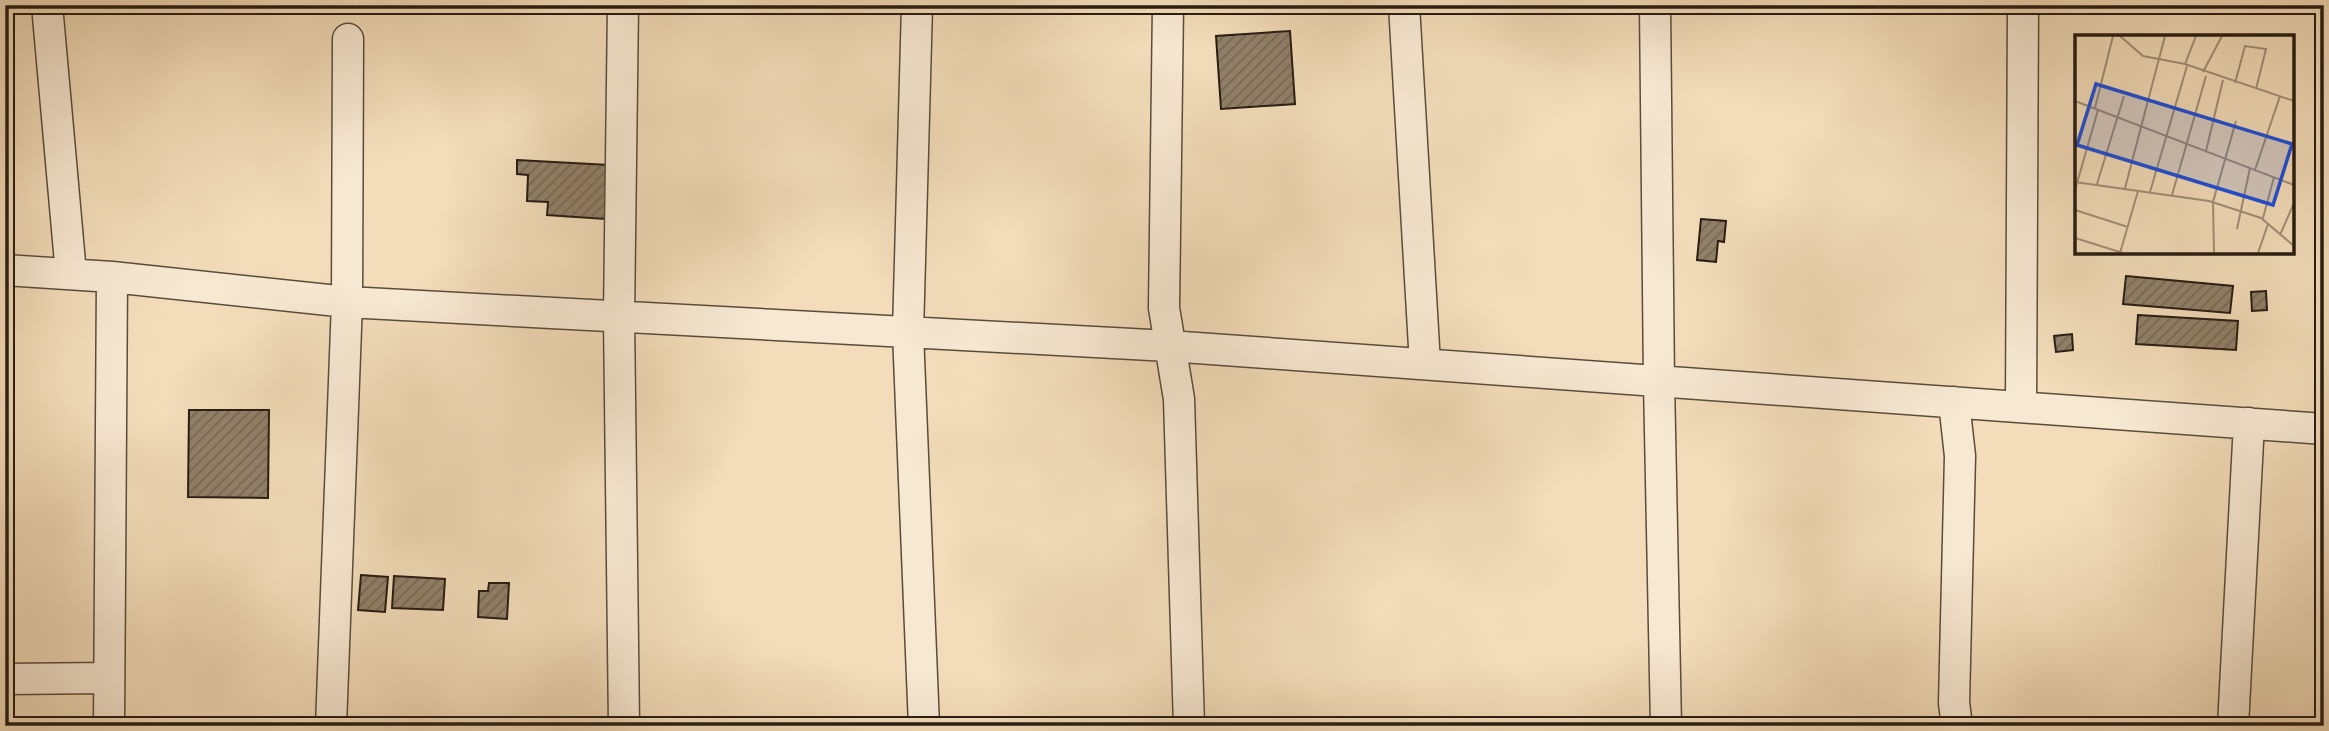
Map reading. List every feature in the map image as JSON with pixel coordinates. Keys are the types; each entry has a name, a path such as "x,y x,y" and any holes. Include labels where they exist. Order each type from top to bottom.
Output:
{"street":[{"path":"47,5 71,274"},
{"path":"623,5 619,317 624,726"},
{"path":"917,5 908,333 925,726"},
{"path":"1168,5 1164,308 1179,399 1189,726"},
{"path":"1404,5 1425,364"},
{"path":"1655,5 1666,726"},
{"path":"2021,407 2023,5"},
{"path":"331,726 347,302 348,39"},
{"path":"5,270 112,277 347,302 1169,346 2324,429"},
{"path":"109,726 112,277"},
{"path":"1954,402 1960,456 1954,703 1957,726"},
{"path":"2233,726 2249,424"},
{"path":"5,679 109,678"}],"building":[{"path":"1290,31 1295,104 1221,109 1216,36"},
{"path":"517,160 609,165 605,219 547,215 548,202 527,201 528,175 517,174"},
{"path":"1701,219 1726,221 1724,242 1718,241 1716,262 1697,260"},
{"path":"2126,276 2233,286 2230,313 2123,304"},
{"path":"2266,291 2267,310 2252,311 2251,292"},
{"path":"2138,315 2238,321 2236,350 2136,344"},
{"path":"2072,334 2073,350 2056,352 2054,336"},
{"path":"189,410 269,410 268,498 188,497"},
{"path":"5,539 10,539 13,562 5,563"},
{"path":"361,575 388,577 385,612 358,610"},
{"path":"394,576 445,579 443,610 392,608"},
{"path":"489,583 509,583 507,619 478,617 479,591 488,591"}]}
